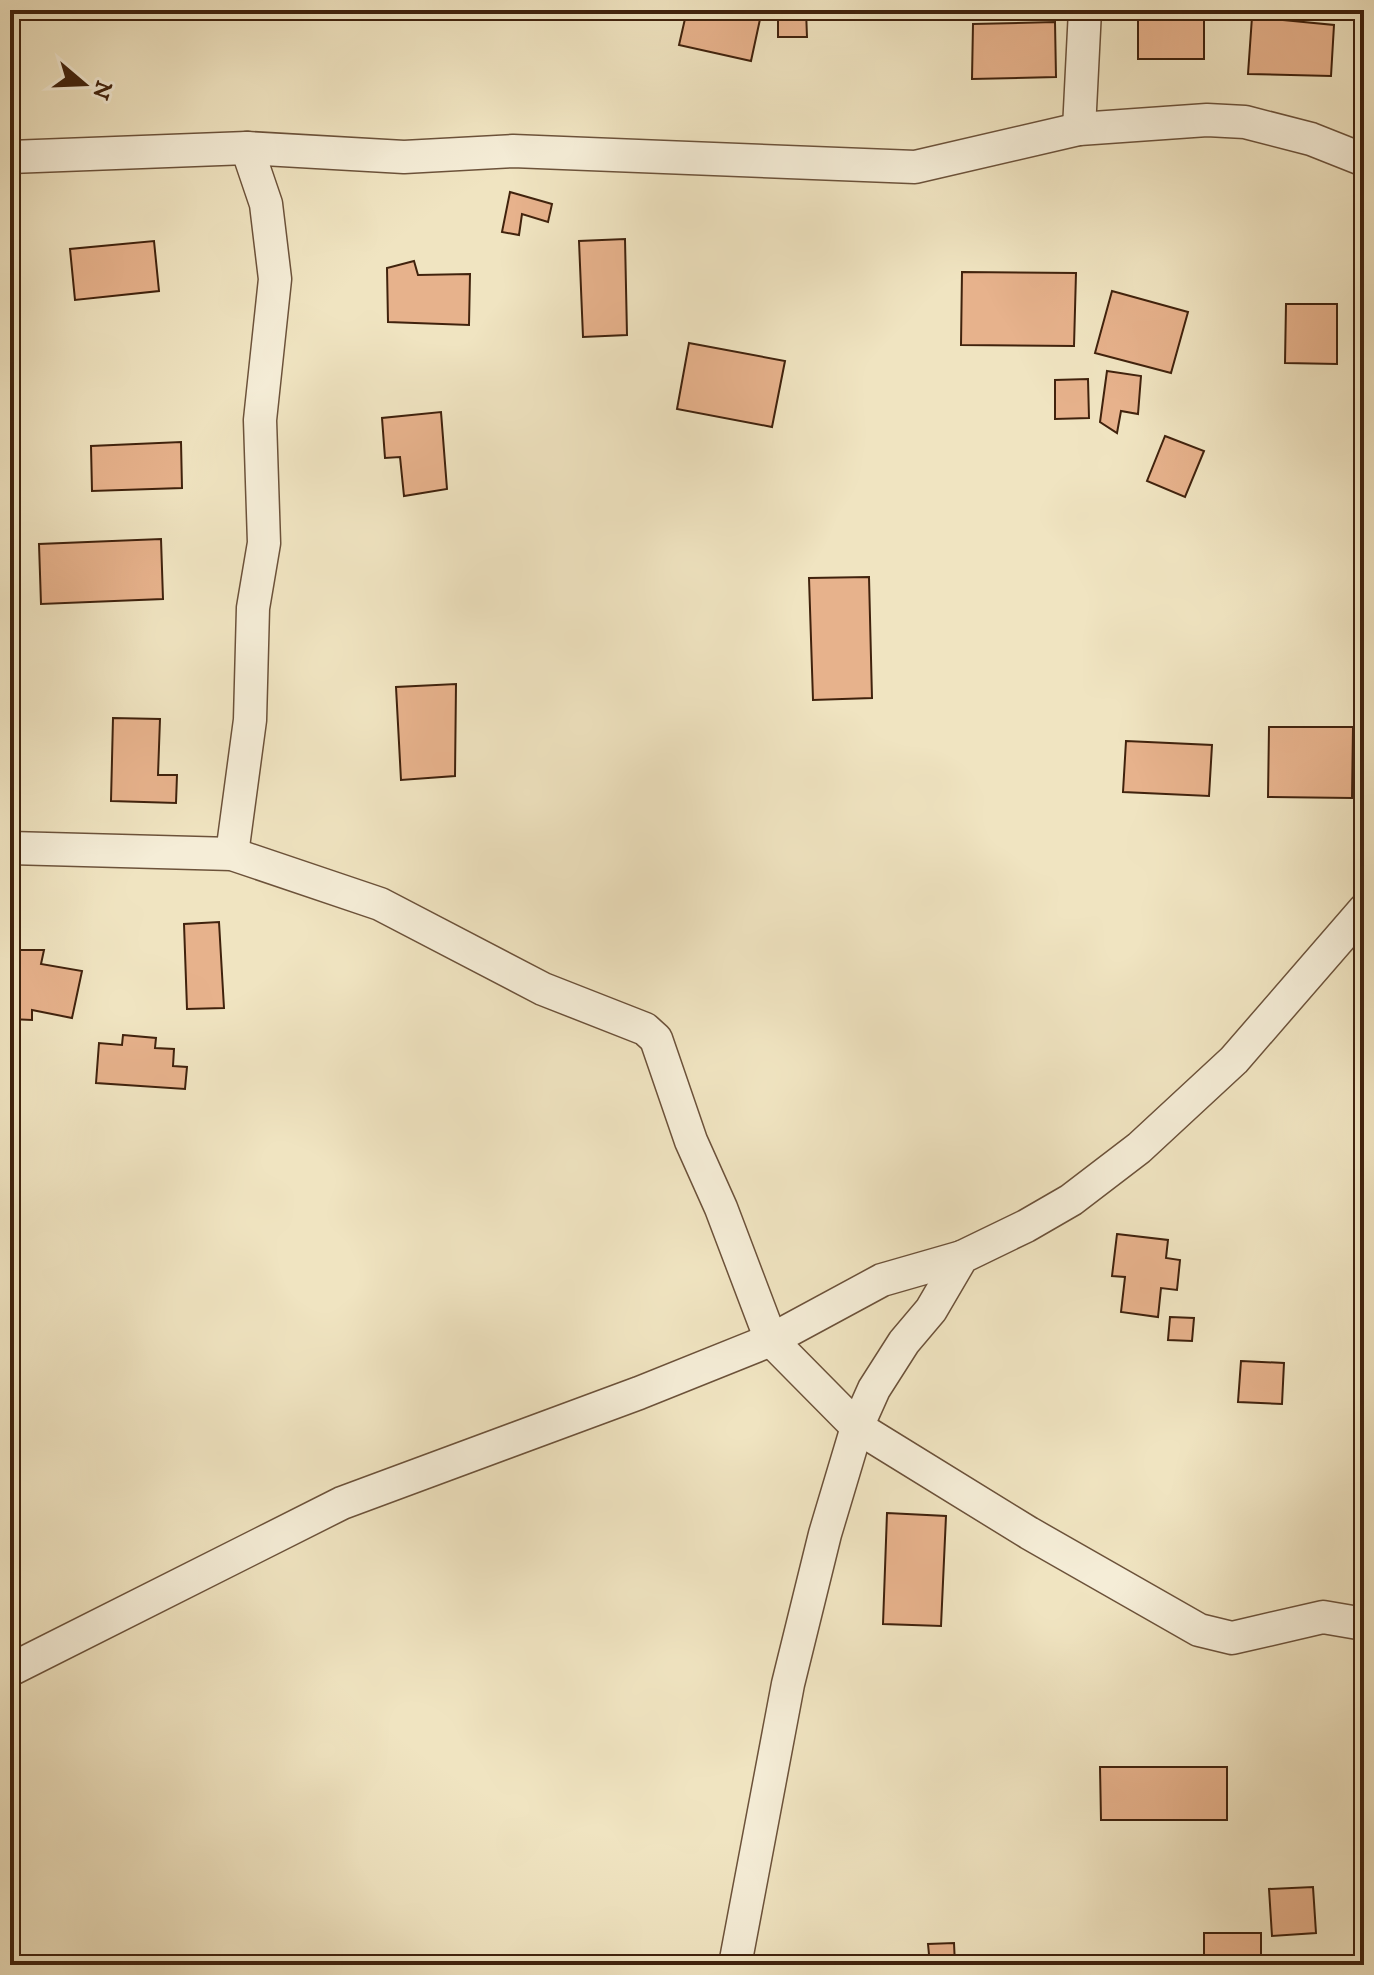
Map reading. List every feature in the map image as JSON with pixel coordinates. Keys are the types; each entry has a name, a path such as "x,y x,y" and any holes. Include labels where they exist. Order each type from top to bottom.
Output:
{"street":[{"path":"1079,129 1085,10"},
{"path":"10,157 247,148 404,157 513,151 915,167 1079,129 1207,120 1245,122 1311,139 1364,160"},
{"path":"232,854 250,720 253,608 264,543 260,420 275,279 266,204 247,148"},
{"path":"10,848 232,854 380,904 543,989 633,1024 656,1039 691,1141 721,1208 771,1340 857,1427 1029,1533 1199,1630 1232,1638 1323,1617 1364,1624"},
{"path":"10,1670 342,1503 639,1393 771,1340 882,1280 962,1257 1026,1226 1071,1200 1139,1148 1234,1060 1364,910"},
{"path":"735,1965 788,1684 825,1534 857,1427 874,1389 904,1342 931,1310 962,1257"}],"building":[{"path":"687,10 762,10 751,61 679,45"},
{"path":"778,10 806,10 807,37 778,37"},
{"path":"1138,10 1204,16 1204,59 1138,59"},
{"path":"1252,17 1334,25 1331,76 1248,74"},
{"path":"1055,22 1056,77 972,79 973,24"},
{"path":"510,192 552,204 548,222 522,214 519,235 502,232"},
{"path":"625,239 627,335 583,337 579,241"},
{"path":"154,241 159,291 75,300 70,249"},
{"path":"414,261 418,275 470,274 469,325 388,322 387,268"},
{"path":"962,272 1076,273 1074,346 961,345"},
{"path":"1112,291 1188,312 1171,373 1095,353"},
{"path":"1286,304 1337,304 1337,364 1285,363"},
{"path":"689,343 785,361 772,427 677,409"},
{"path":"1107,371 1141,376 1138,414 1121,411 1117,433 1100,422"},
{"path":"1088,379 1089,418 1055,419 1055,380"},
{"path":"441,412 447,489 404,496 400,457 385,458 382,418"},
{"path":"1165,436 1204,451 1185,497 1147,481"},
{"path":"181,442 182,488 92,491 91,446"},
{"path":"161,539 163,599 41,604 39,544"},
{"path":"869,577 872,698 813,700 809,578"},
{"path":"456,684 455,776 401,780 396,687"},
{"path":"113,718 160,719 158,775 177,775 176,803 111,801"},
{"path":"1269,727 1353,727 1352,798 1268,797"},
{"path":"1126,741 1212,745 1209,796 1123,792"},
{"path":"219,922 224,1008 187,1009 184,924"},
{"path":"20,950 44,950 41,964 82,971 72,1018 32,1010 32,1020 10,1019"},
{"path":"123,1035 156,1038 155,1048 174,1049 173,1066 187,1067 185,1089 96,1083 99,1043 122,1045"},
{"path":"1117,1234 1168,1240 1166,1258 1180,1260 1177,1290 1161,1288 1158,1317 1121,1312 1125,1277 1112,1276"},
{"path":"1170,1317 1194,1318 1192,1341 1168,1340"},
{"path":"1241,1361 1284,1363 1282,1404 1238,1402"},
{"path":"887,1513 946,1516 941,1626 883,1624"},
{"path":"1100,1767 1227,1767 1227,1820 1101,1820"},
{"path":"1313,1887 1316,1933 1272,1936 1269,1889"},
{"path":"1204,1933 1261,1933 1261,1965 1204,1965"},
{"path":"954,1943 955,1965 930,1965 928,1944"}]}
